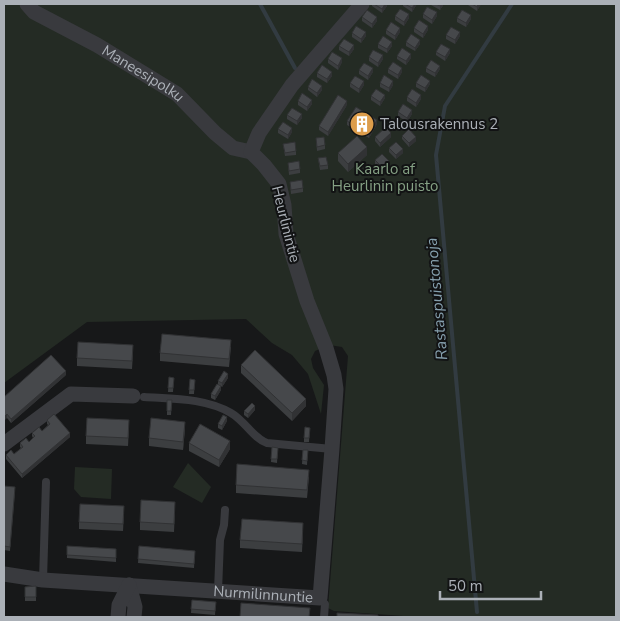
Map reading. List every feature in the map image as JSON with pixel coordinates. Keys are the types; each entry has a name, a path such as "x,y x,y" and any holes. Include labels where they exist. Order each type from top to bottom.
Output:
{"street":[{"name":"Maneesipolku","path":"27,4 34,12 97,45 177,94 214,133 233,148 251,152"},
{"path":"251,152 259,133 292,85 362,4"},
{"name":"Heurlinintie","path":"251,152 264,165 278,184 284,205 286,234 331,365"},
{"name":"Nurmilinnuntie","path":"4,574 43,580 320,598 336,389 331,365"},
{"path":"4,444 71,394 138,396"},
{"path":"118,617 119,605 130,585"},
{"path":"130,585 135,606 134,617"}],"lane":[{"path":"138,396 191,400 210,404 231,413 261,440 267,443 332,449"},
{"path":"43,580 46,482"},
{"path":"218,592 220,540 225,510"},
{"path":"320,598 325,604 324,617"}],"green space":[{"name":"Kaarlo af Heurlinin puisto","path":"4,4 616,4 616,617 417,617 334,611 328,608 348,356 342,347 329,345 315,351 311,359 313,368 324,385 321,414 308,374 292,355 272,343 246,319 87,322 4,383"},
{"path":"188,463 211,487 202,503 173,487"},
{"path":"75,467 112,469 111,499 81,497 74,489"}],"building":[{"path":"374,4 385,4 382,9"},
{"path":"405,4 415,4 412,8"},
{"path":"427,7 437,12 432,20 423,14"},
{"path":"400,9 409,14 404,22 395,16"},
{"path":"367,10 377,17 372,24 362,17"},
{"path":"462,10 471,15 466,23 457,18"},
{"path":"419,20 428,26 423,34 414,28"},
{"path":"391,22 400,28 395,36 386,30"},
{"path":"356,26 366,32 361,39 352,33"},
{"path":"451,27 460,32 455,40 446,35"},
{"path":"411,34 420,40 415,48 406,42"},
{"path":"383,36 392,42 387,49 378,44"},
{"path":"344,39 354,45 349,52 339,46"},
{"path":"441,44 450,49 445,57 436,52"},
{"path":"402,48 411,54 406,61 397,56"},
{"path":"373,50 383,55 378,63 369,57"},
{"path":"332,52 342,58 338,66 328,59"},
{"path":"431,60 440,66 435,73 426,68"},
{"path":"393,62 402,68 398,75 388,69"},
{"path":"364,63 373,68 368,76 359,70"},
{"path":"322,65 332,72 327,79 317,73"},
{"path":"384,75 393,81 389,88 380,83"},
{"path":"421,75 430,81 425,88 416,83"},
{"path":"355,76 364,81 359,89 350,83"},
{"path":"312,79 322,86 317,93 308,87"},
{"path":"376,89 385,95 380,102 371,96"},
{"path":"412,89 421,95 416,103 407,97"},
{"path":"302,93 312,100 307,107 298,101"},
{"path":"338,95 347,101 328,132 319,126"},
{"path":"403,104 412,110 407,118 398,112"},
{"name":"Talousrakennus 2","path":"356,107 377,120 369,134 347,121"},
{"path":"292,108 302,114 297,121 287,115"},
{"path":"283,122 292,128 288,135 278,129"},
{"path":"386,127 391,133 380,143 375,137"},
{"path":"409,129 416,137 409,143 402,136"},
{"path":"357,136 367,147 348,164 338,153"},
{"path":"324,137 325,145 317,147 316,138"},
{"path":"295,142 296,151 285,153 283,144"},
{"path":"396,142 403,149 396,155 389,148"},
{"path":"382,154 389,161 382,167 375,160"},
{"path":"326,157 328,165 320,166 318,158"},
{"path":"299,161 300,169 289,171 288,163"},
{"path":"302,180 303,188 291,190 290,182"},
{"path":"162,334 231,340 229,359 160,353"},
{"path":"78,342 133,345 132,361 77,358"},
{"path":"255,350 306,399 292,413 241,365"},
{"path":"51,355 66,371 11,419 7,414 4,417 4,397"},
{"path":"224,371 228,374 222,383 218,381"},
{"path":"169,377 174,378 173,388 168,388"},
{"path":"190,379 195,380 194,390 189,390"},
{"path":"217,384 221,386 215,396 211,394"},
{"path":"167,400 172,400 171,411 167,411"},
{"path":"252,403 255,406 248,414 244,411"},
{"path":"54,414 70,433 22,474 6,455 11,450 14,454 23,447 20,443 26,438 29,442 35,436 32,433 39,427 42,431 50,424 47,420"},
{"path":"223,415 227,417 222,426 218,424"},
{"path":"87,418 129,420 128,438 86,436"},
{"path":"151,418 185,422 183,442 149,438"},
{"path":"200,424 230,441 219,460 189,443"},
{"path":"305,427 310,428 309,438 304,438"},
{"path":"272,447 278,448 277,459 271,459"},
{"path":"303,450 308,450 307,461 302,460"},
{"path":"237,464 309,470 307,490 236,485"},
{"path":"4,486 15,487 10,547 4,546"},
{"path":"141,500 175,502 174,524 140,522"},
{"path":"80,504 124,506 123,524 79,522"},
{"path":"242,519 303,523 302,544 240,540"},
{"path":"67,546 116,549 116,558 67,555"},
{"path":"139,546 195,551 194,564 138,559"},
{"path":"36,586 36,597 25,597 25,587"},
{"path":"192,600 216,602 215,611 191,609"},
{"path":"241,603 310,608 309,617 240,617"},
{"path":"337,613 378,615 378,617 337,617"}],"waterway":[{"path":"260,4 295,68"},
{"name":"Rastaspuistonoja","path":"477,612 436,155 445,106 512,4"}],"place":[{"name":"Talousrakennus 2","path":"362,124"}]}
